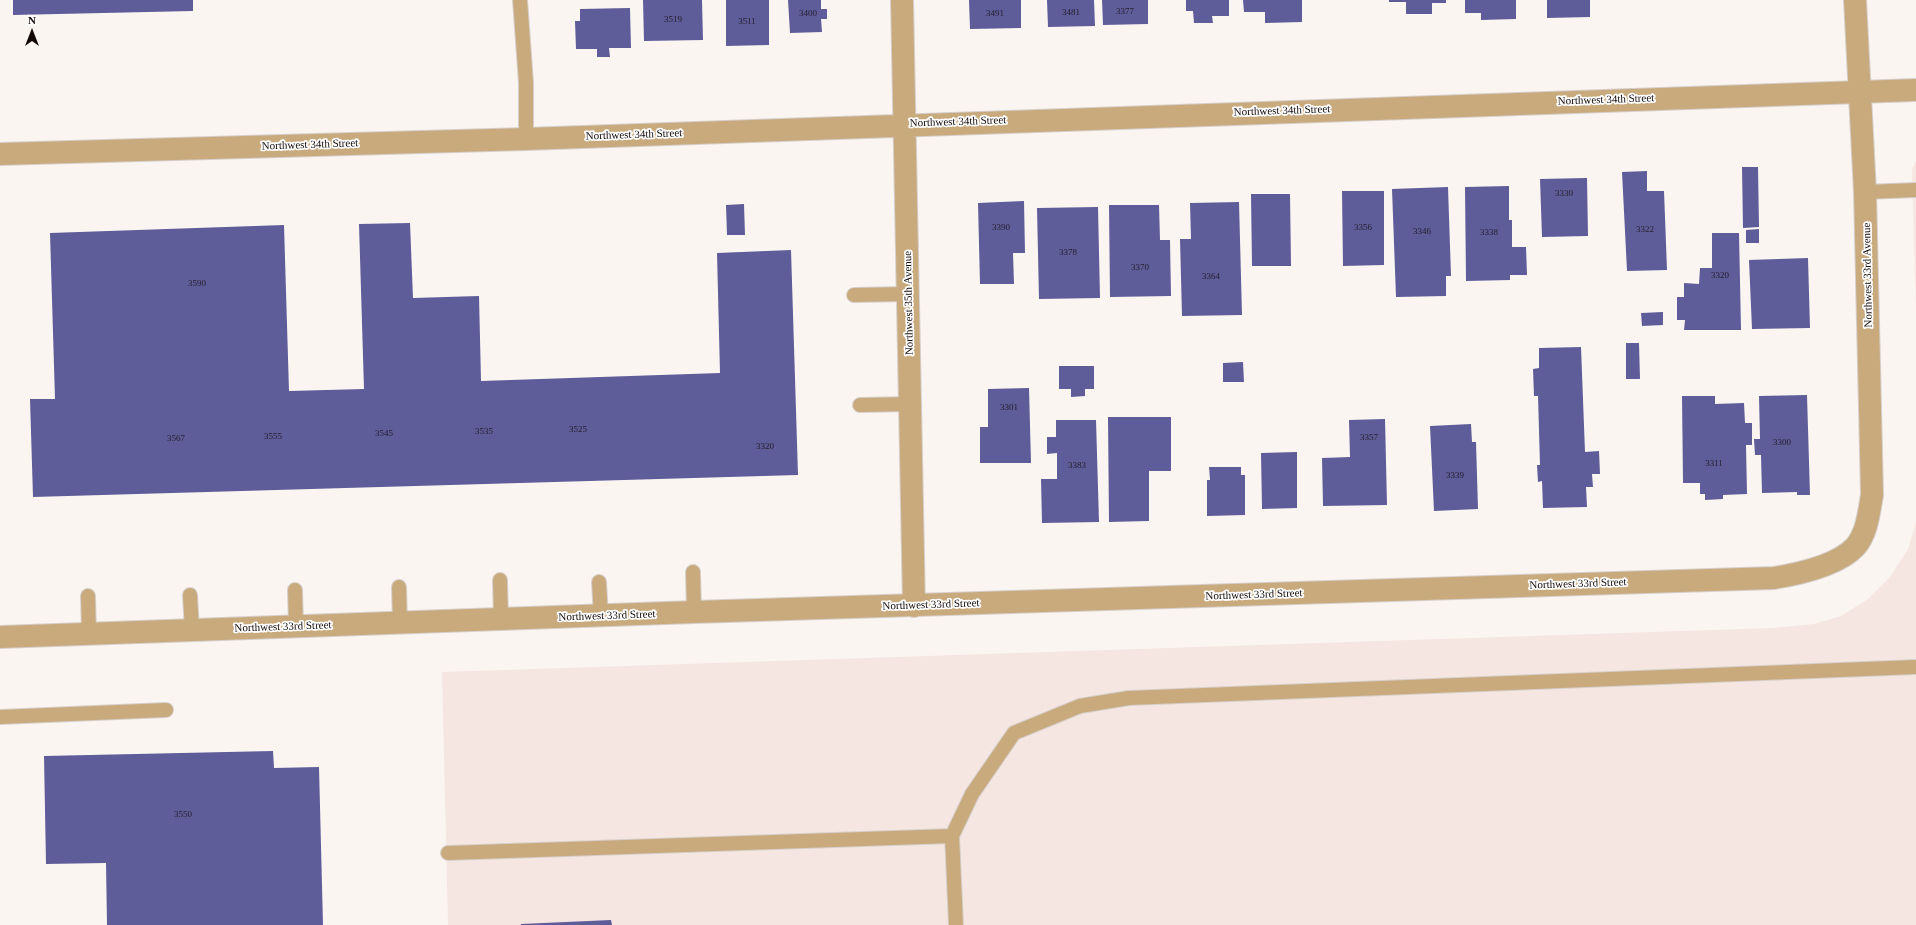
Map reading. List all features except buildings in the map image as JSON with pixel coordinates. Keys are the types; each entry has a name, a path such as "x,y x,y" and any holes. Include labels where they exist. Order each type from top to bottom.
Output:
{"street":[{"name":"Northwest 35th Avenue","path":"902,0 914,606"},
{"name":"Northwest 33rd Avenue","path":"1855,0 1866,192 1872,476 1869,513 1863,534 1855,548"},
{"name":"Northwest 34th Street","path":"0,154 526,139 905,124 1916,90"},
{"name":"Northwest 33rd Street","path":"0,637 694,612 1774,578 1814,569 1835,560 1855,548"}],"lane":[{"path":"520,0 526,83 526,139"},
{"path":"1866,192 1916,190"},
{"path":"854,295 908,294"},
{"path":"860,405 911,404"},
{"path":"692,572 694,612"},
{"path":"500,580 501,619"},
{"path":"599,582 601,616"},
{"path":"399,588 400,623"},
{"path":"295,590 296,626"},
{"path":"190,595 192,630"},
{"path":"88,596 89,634"},
{"path":"956,925 952,836 972,794 1014,733 1080,706 1129,698 1916,667"},
{"path":"0,717 166,710"},
{"path":"448,853 952,836"}],"shaded area":[{"path":"1916,161 1916,312 1912,170"},
{"path":"1916,522 1916,925 448,925 442,672 1772,628 1814,624 1841,616 1868,599 1890,577 1908,549"}]}
